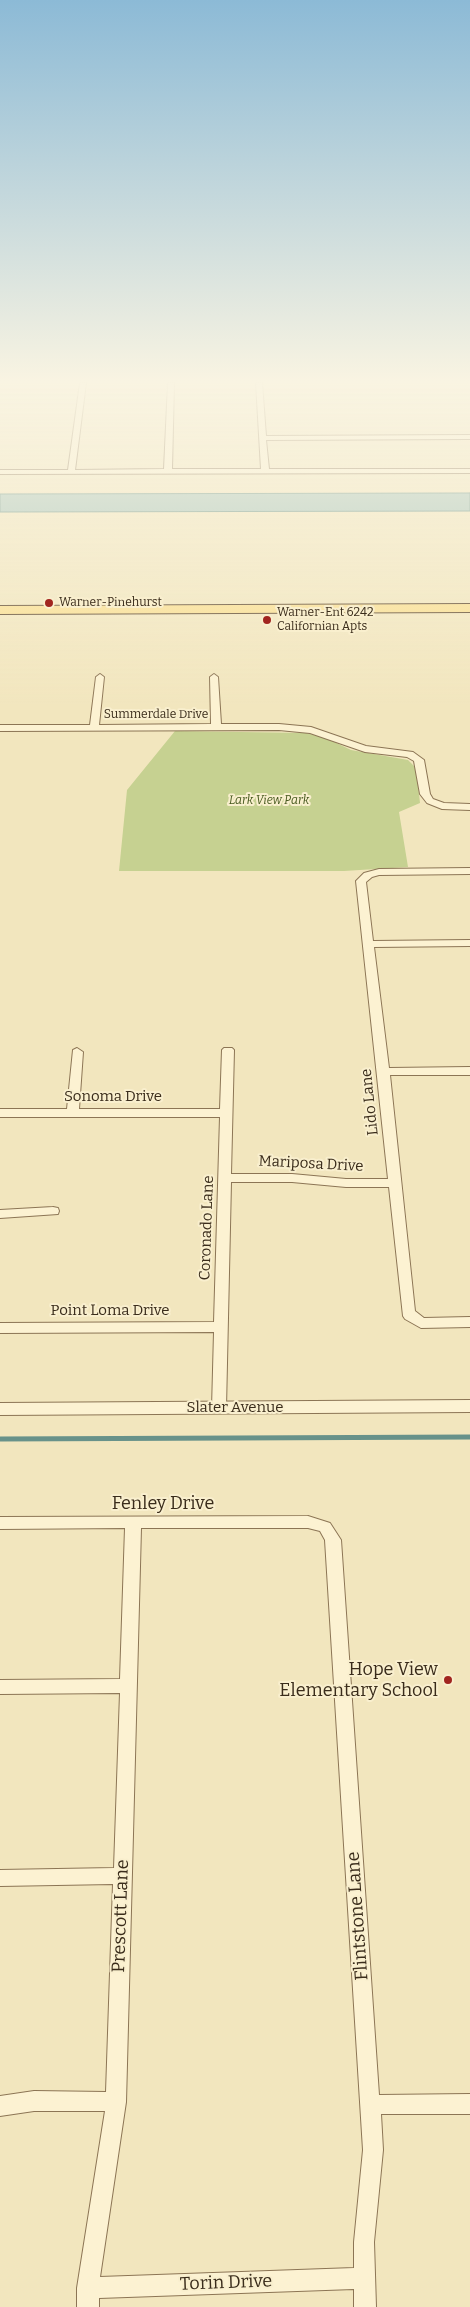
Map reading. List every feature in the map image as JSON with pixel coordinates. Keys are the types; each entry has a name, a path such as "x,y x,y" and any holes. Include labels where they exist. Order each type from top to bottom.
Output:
{"main road":[{"path":"0,610 470,608"},
{"path":"0,618 470,617"}],"street":[{"path":"94,728 100,676"},
{"path":"214,677 216,727"},
{"name":"Summerdale Drive","path":"0,728 279,727 312,730 365,749 406,752 415,756 420,760 425,794 435,804 470,807"},
{"name":"Lido Lane","path":"470,871 379,872 368,874 361,880 384,1072 407,1305 410,1316 421,1322 470,1322"},
{"path":"368,944 470,943"},
{"name":"Coronado Lane","path":"219,1408 228,1050"},
{"path":"73,1113 77,1052"},
{"path":"384,1072 470,1071"},
{"name":"Sonoma Drive","path":"0,1113 227,1113"},
{"name":"Mariposa Drive","path":"225,1178 292,1178 346,1183 396,1183"},
{"path":"0,1214 53,1211"},
{"name":"Point Loma Drive","path":"0,1328 220,1327"},
{"name":"Slater Avenue","path":"0,1409 470,1406"},
{"name":"Fenley Drive","path":"0,1523 308,1522 325,1527"},
{"name":"Prescott Lane","path":"88,2298 116,2102 132,1523"},
{"name":"Flintstone Lane","path":"325,1527 333,1540 373,2150 364,2242 366,2307"},
{"path":"0,1687 128,1686"},
{"path":"0,1878 122,1876"},
{"path":"0,2106 34,2102 116,2102"},
{"path":"370,2105 470,2104"},
{"name":"Torin Drive","path":"88,2298 364,2278"}],"green space":[{"name":"Lark View Park","path":"175,731 306,733 326,738 351,750 408,760 414,766 417,776 420,803 399,812 408,867 344,871 119,871 127,790"}],"water":[{"path":"470,493 470,511 0,512 0,494"}],"waterway":[{"path":"0,1439 470,1437"}],"place":[{"name":"Warner-Pinehurst","path":"49,603"},
{"name":"Warner-Ent 6242 Californian Apts","path":"267,620"},
{"name":"Hope View Elementary School","path":"448,1680"}]}
